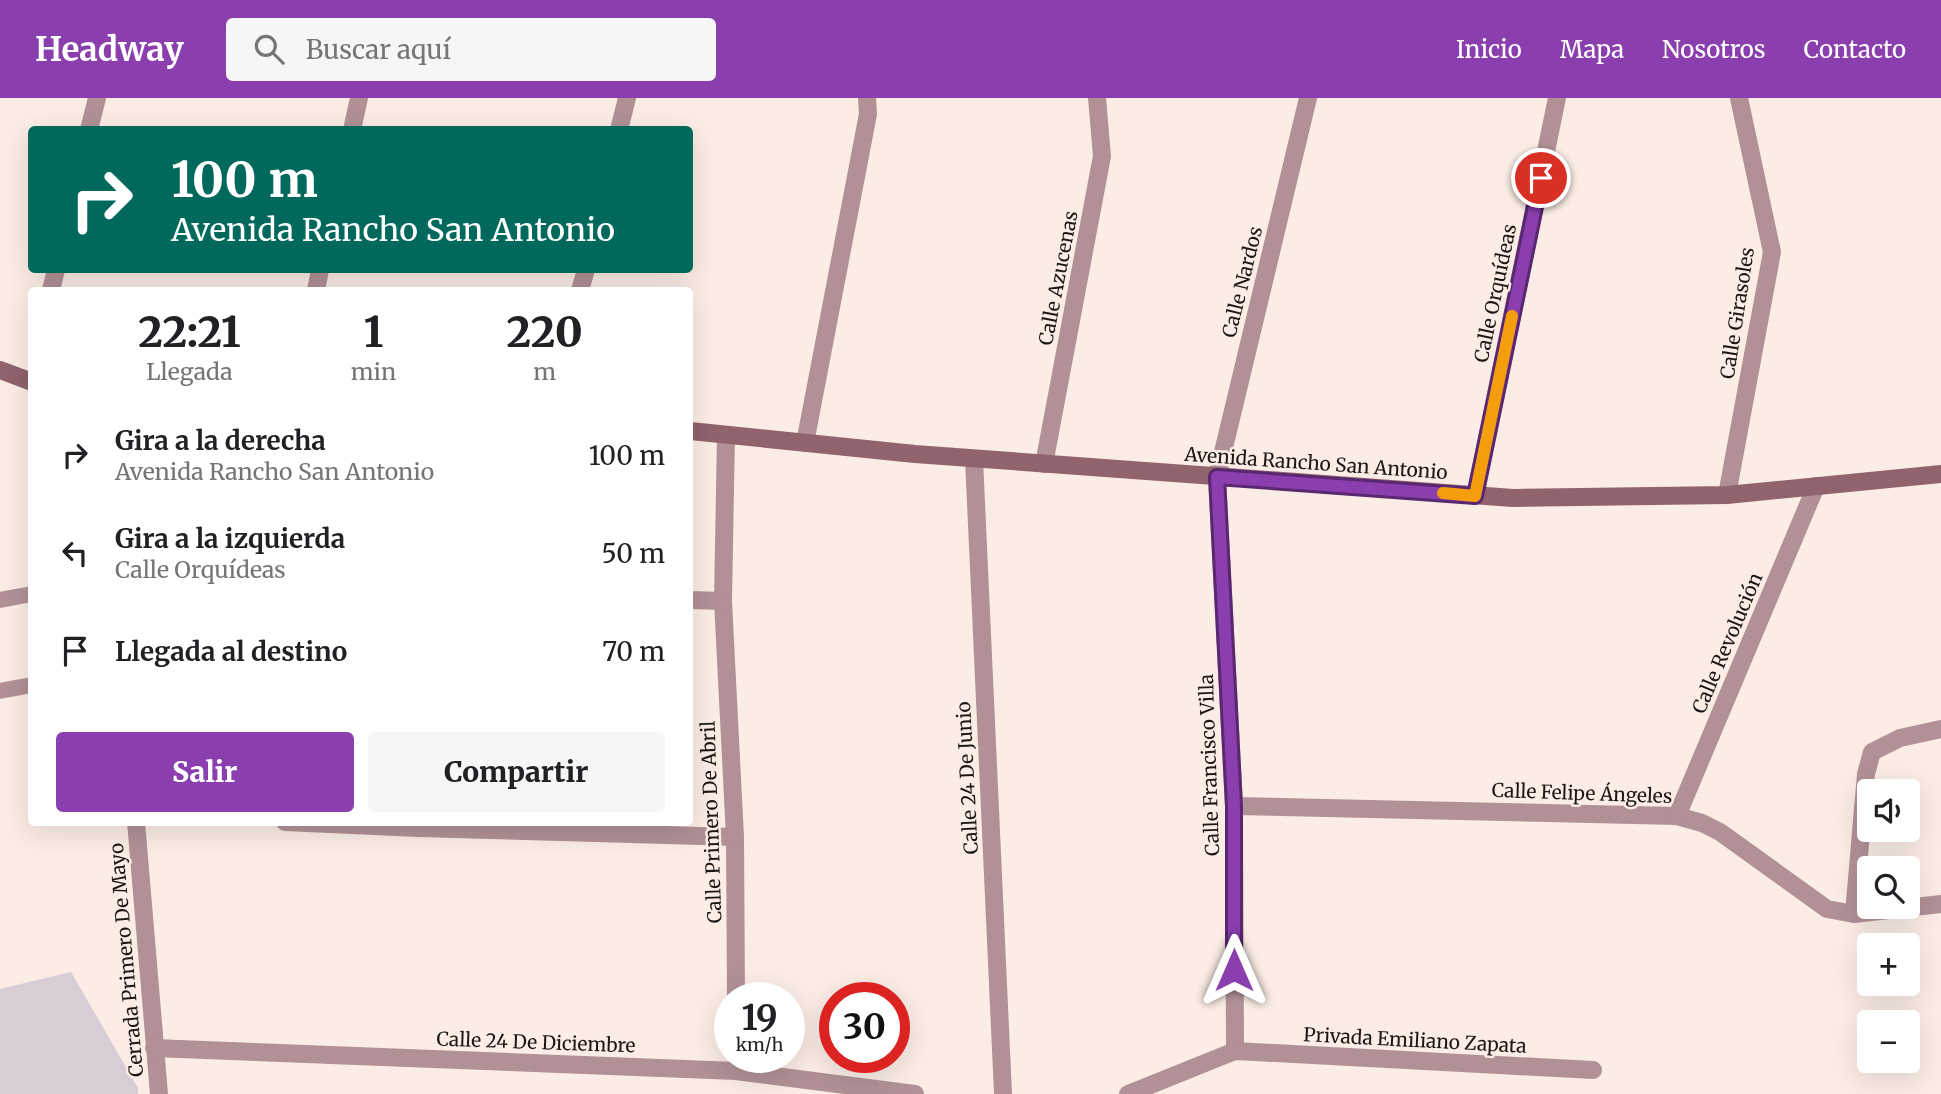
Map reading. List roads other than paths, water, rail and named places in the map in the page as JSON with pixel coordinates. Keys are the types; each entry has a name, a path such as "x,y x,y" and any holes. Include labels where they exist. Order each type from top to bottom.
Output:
{"street":[{"path":"90,126 97,98"},
{"path":"353,126 359,98"},
{"path":"620,126 627,98"},
{"path":"805,443 868,114 867,98"},
{"name":"Calle Azucenas","path":"1044,464 1102,156 1097,98"},
{"name":"Calle Nardos","path":"1217,477 1308,98"},
{"name":"Calle Orquídeas","path":"1475,496 1557,98"},
{"name":"Calle Girasoles","path":"1727,495 1772,252 1739,98"},
{"path":"0,370 28,377"},
{"name":"Avenida Rancho San Antonio","path":"693,431 974,459 1513,498 1727,495 1941,474"},
{"name":"Calle Primero De Abril","path":"726,435 723,601 735,836 736,982"},
{"name":"Calle 24 De Junio","path":"974,459 1003,1094"},
{"name":"Calle Francisco Villa","path":"1217,477 1234,806 1235,1051"},
{"name":"Calle Revolución","path":"1678,816 1816,486"},
{"path":"693,600 723,601"},
{"path":"1854,914 1866,774 1872,751 1900,737 1941,729"},
{"name":"Calle Felipe Ángeles","path":"1234,806 1678,816 1720,832 1827,909 1854,914 1941,904"},
{"name":"Cerrada Primero De Mayo","path":"136,826 159,1094"},
{"path":"374,826 735,836"},
{"name":"Calle 24 De Diciembre","path":"154,1048 714,1063"},
{"path":"1128,1094 1235,1051"},
{"name":"Privada Emiliano Zapata","path":"1235,1051 1594,1070"},
{"name":"Calle 24 De Diciembre","path":"790,1073 915,1094"}],"lane":[{"path":"0,600 28,595"},
{"path":"0,691 28,686"}]}
